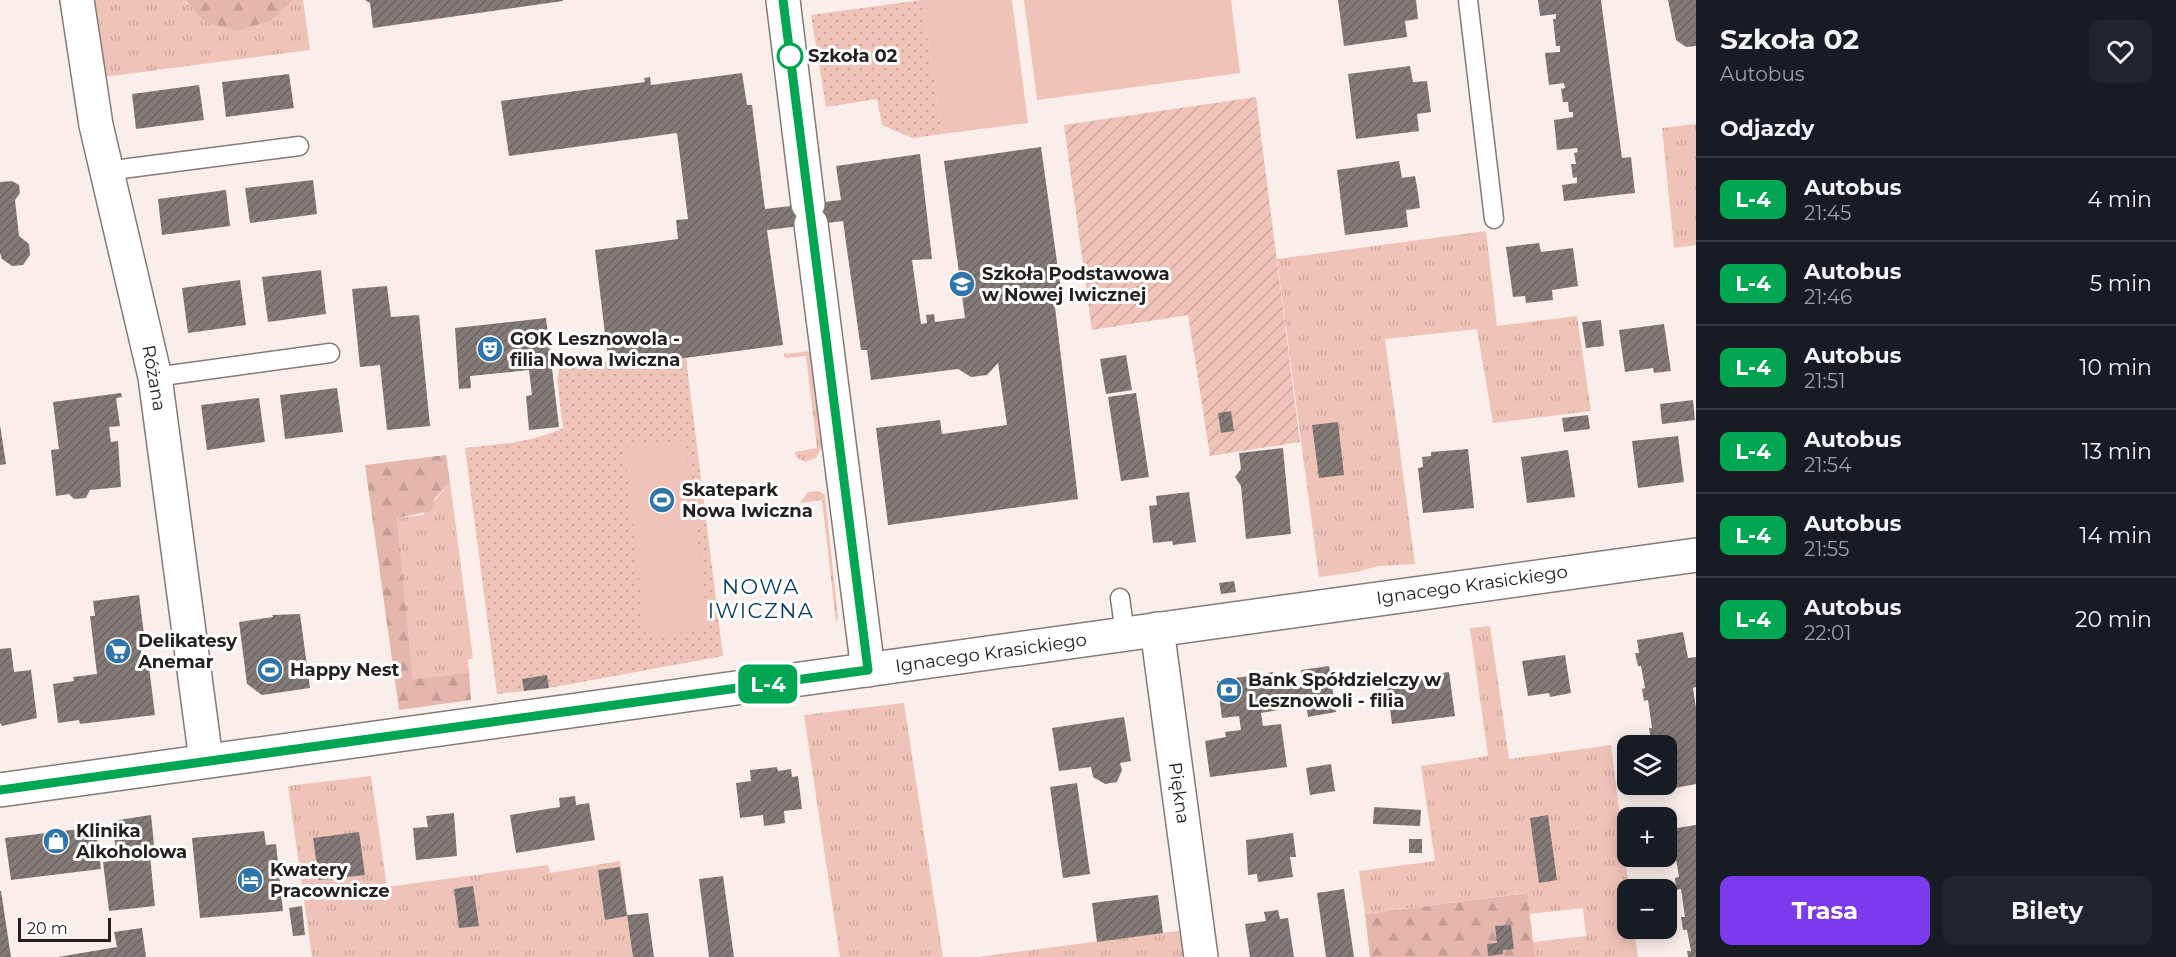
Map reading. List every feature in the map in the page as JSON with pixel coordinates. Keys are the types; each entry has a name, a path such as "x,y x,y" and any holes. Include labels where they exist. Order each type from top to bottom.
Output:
{"street":[{"name":"Różana","path":"77,0 96,125 155,377 206,760"},
{"path":"783,0 868,670"},
{"name":"Ignacego Krasickiego","path":"0,790 1696,555"},
{"name":"Piękna","path":"1157,629 1201,957"}],"lane":[{"path":"1468,0 1494,219"},
{"path":"106,171 299,146"},
{"path":"155,377 330,353"},
{"path":"1120,598 1125,634"}],"green space":[{"path":"93,0 185,0 186,4 272,20 293,0 303,0 310,50 104,77"},
{"path":"185,0 293,0 272,20 237,31 205,22"},
{"path":"922,0 942,134 912,138 882,125 877,99 826,107 811,15"},
{"path":"922,0 1012,0 1028,123 942,134"},
{"path":"1024,0 1231,0 1240,73 1037,100"},
{"path":"1256,97 1300,442 1210,456 1188,315 1092,330 1064,125"},
{"path":"1696,124 1696,245 1674,248 1662,128"},
{"path":"1486,231 1497,326 1577,316 1591,411 1493,423 1477,329 1385,339 1415,564 1378,566 1357,572 1319,577 1277,259"},
{"path":"811,351 823,445 816,458 805,462 796,457 795,452 817,448 806,356 785,358 784,354"},
{"path":"686,358 723,656 549,688 547,676 522,680 524,691 497,694 465,448 527,440 563,428 557,379 560,366 608,361 609,368"},
{"name":"Skatepark Nowa Iwiczna","path":"685,440 709,630 646,636 624,447"},
{"path":"446,455 450,482 435,498 432,511 397,518 413,679 469,672 471,700 399,710 365,465"},
{"path":"450,482 473,659 468,659 469,672 413,679 397,518 423,515"},
{"path":"819,491 825,495 838,617 836,622 822,500 800,503 808,492"},
{"path":"1490,626 1509,759 1611,745 1619,807 1617,867 1626,867 1628,879 1617,879 1617,939 1635,939 1638,957 1535,957 1533,942 1586,936 1583,908 1529,914 1526,893 1365,914 1359,871 1435,861 1421,766 1488,756 1470,628"},
{"path":"904,703 943,957 840,957 804,715"},
{"path":"371,776 387,887 548,865 550,873 620,861 633,957 312,957 288,786"},
{"path":"1527,893 1535,957 1370,957 1365,914"},
{"path":"1186,930 1188,957 978,957"}],"building":[{"path":"365,0 563,1 373,28 370,3"},
{"path":"1338,0 1416,0 1418,19 1405,21 1407,37 1344,46"},
{"path":"1538,0 1601,0 1622,158 1631,157 1635,193 1564,201 1562,185 1577,183 1577,177 1573,178 1571,164 1576,164 1574,153 1578,152 1577,148 1557,150 1554,120 1573,117 1573,112 1569,112 1568,102 1563,102 1561,89 1565,88 1564,83 1549,85 1545,53 1560,52 1560,46 1556,46 1553,19 1556,19 1556,14 1540,16"},
{"path":"1668,0 1696,0 1696,46 1686,47 1676,40"},
{"path":"1410,66 1413,82 1427,81 1431,112 1417,114 1419,131 1356,139 1348,74"},
{"path":"742,73 747,105 752,105 765,209 841,200 836,166 920,154 932,259 912,260 921,324 927,323 926,315 934,314 935,322 965,318 944,161 1041,147 1063,305 1055,307 1078,499 888,525 876,428 940,420 942,434 1007,425 998,363 987,375 971,377 958,369 871,380 867,350 861,350 843,221 767,230 783,345 609,368 595,250 678,239 676,220 688,219 677,133 509,156 501,101 645,82 644,78 650,77 651,85"},
{"path":"289,74 294,108 226,117 222,82"},
{"path":"199,85 204,120 136,129 132,94"},
{"path":"1399,161 1402,178 1415,176 1418,193 1420,208 1406,210 1408,227 1345,235 1337,170"},
{"path":"313,180 317,214 250,223 245,188"},
{"path":"12,181 19,185 20,193 15,200 19,236 29,244 30,255 23,265 12,266 2,259 0,253 0,182"},
{"path":"226,190 230,226 162,235 158,199"},
{"path":"1539,243 1541,252 1573,248 1578,286 1552,290 1553,300 1526,303 1525,296 1513,297 1506,247"},
{"path":"321,270 326,314 268,322 262,277"},
{"path":"240,280 246,325 188,333 182,288"},
{"path":"387,286 391,317 419,315 430,426 387,430 380,365 360,367 352,289"},
{"path":"546,318 559,427 529,430 526,396 532,395 529,370 470,376 471,388 459,389 455,328"},
{"path":"1601,320 1604,346 1586,348 1582,322"},
{"path":"1664,324 1671,371 1654,373 1653,368 1625,372 1619,330"},
{"path":"1126,355 1132,390 1106,394 1100,359"},
{"path":"337,388 343,432 285,439 280,395"},
{"path":"121,393 122,397 116,398 120,426 109,427 111,442 118,441 121,487 90,490 86,498 74,499 69,494 56,496 51,450 59,449 53,402"},
{"path":"1136,393 1149,477 1121,481 1108,397"},
{"path":"259,398 265,442 207,450 201,405"},
{"path":"1693,400 1695,420 1662,424 1660,404"},
{"path":"1231,411 1234,431 1221,433 1218,413"},
{"path":"1588,415 1590,429 1564,432 1562,418"},
{"path":"1338,422 1344,475 1319,478 1312,425"},
{"path":"0,425 6,464 0,465"},
{"path":"1678,436 1684,482 1638,488 1632,441"},
{"path":"1283,448 1291,534 1246,539 1241,486 1235,477 1241,469 1239,453"},
{"path":"1468,449 1474,508 1423,513 1418,468 1423,467 1422,457 1431,456 1431,452"},
{"path":"1568,450 1575,497 1527,503 1521,457"},
{"path":"1189,492 1196,542 1173,545 1172,541 1153,543 1149,506 1157,505 1156,496"},
{"path":"1234,581 1236,592 1221,594 1219,583"},
{"name":"Delikatesy Anemar","path":"139,595 144,634 139,635 143,667 149,667 155,715 80,724 79,720 58,723 53,684 74,681 73,677 97,674 90,616 95,616 93,601"},
{"path":"300,614 310,688 262,695 247,684 239,622 273,617 272,615"},
{"path":"1683,632 1688,658 1696,657 1696,687 1693,688 1696,708 1696,784 1677,788 1677,735 1650,735 1649,728 1652,728 1648,700 1644,701 1642,689 1645,688 1641,666 1638,666 1635,653 1639,653 1637,640"},
{"path":"11,648 14,672 31,670 37,718 2,726 0,723 0,649"},
{"path":"1565,655 1571,693 1550,697 1549,693 1528,696 1522,661"},
{"path":"1329,666 1336,712 1308,717 1304,694 1277,698 1278,710 1261,713 1263,726 1281,724 1287,767 1210,777 1205,741 1226,737 1225,732 1241,730 1239,716 1222,718 1217,681 1273,672 1275,687 1303,683 1301,670"},
{"path":"1449,672 1455,716 1392,724 1386,681"},
{"path":"547,675 549,688 524,691 522,679"},
{"path":"1124,717 1131,761 1120,763 1122,770 1117,782 1105,784 1093,777 1091,767 1059,771 1052,728"},
{"path":"1331,764 1335,791 1310,795 1306,768"},
{"path":"777,767 778,771 791,769 792,777 798,776 802,809 784,811 785,823 764,826 763,815 740,818 736,783 751,781 750,770"},
{"path":"1077,783 1090,874 1063,878 1050,787"},
{"path":"575,796 576,805 589,803 595,840 516,853 510,815 560,807 559,798"},
{"path":"1374,807 1421,810 1420,826 1373,824"},
{"path":"454,813 457,856 416,860 413,828 428,827 426,816"},
{"path":"151,815 154,845 149,846 155,906 109,911 103,862 122,860 121,850 116,851 112,821"},
{"path":"1548,815 1557,880 1539,883 1530,818"},
{"path":"1696,825 1696,957 1688,957 1687,951 1691,951 1687,930 1683,930 1681,917 1685,917 1681,889 1677,890 1677,879 1675,879 1679,877 1677,828"},
{"path":"96,827 101,869 11,880 5,838"},
{"name":"Kwatery Pracownicze","path":"264,831 266,845 276,844 283,911 200,918 192,838"},
{"path":"359,832 365,875 319,880 313,838"},
{"path":"1293,833 1296,857 1290,857 1293,877 1258,882 1257,874 1248,875 1246,840"},
{"path":"1409,839 1422,839 1422,853 1409,853"},
{"path":"620,867 627,916 605,920 598,870"},
{"path":"723,876 734,957 709,957 699,879"},
{"path":"473,886 479,926 459,928 454,889"},
{"path":"1344,889 1354,957 1326,957 1317,893"},
{"path":"1,891 11,957 0,957"},
{"path":"1158,895 1163,933 1097,942 1092,903"},
{"path":"302,906 305,935 293,936 289,908"},
{"path":"1278,910 1280,919 1288,918 1294,957 1250,957 1245,924 1266,921 1264,912"},
{"path":"648,913 654,957 633,957 627,915"},
{"path":"1511,925 1514,949 1503,950 1503,954 1488,956 1487,944 1497,943 1495,926"},
{"path":"142,928 146,957 58,957 117,947 114,932"}],"bus line":[{"name":"L-4","path":"0,790 868,670 783,0"}],"place":[{"name":"Szkoła 02","path":"790,56"},
{"name":"Szkoła Podstawowa w Nowej Iwicznej","path":"962,284"},
{"name":"GOK Lesznowola - filia Nowa Iwiczna","path":"490,349"},
{"name":"Skatepark Nowa Iwiczna","path":"662,500"},
{"name":"Delikatesy Anemar","path":"118,651"},
{"name":"Happy Nest","path":"270,670"},
{"name":"Bank Spółdzielczy w Lesznowoli - filia","path":"1229,690"},
{"name":"Klinika Alkoholowa","path":"56,841"},
{"name":"Kwatery Pracownicze","path":"250,880"}],"district":[{"name":"NOWA IWICZNA","path":"761,598"}]}
